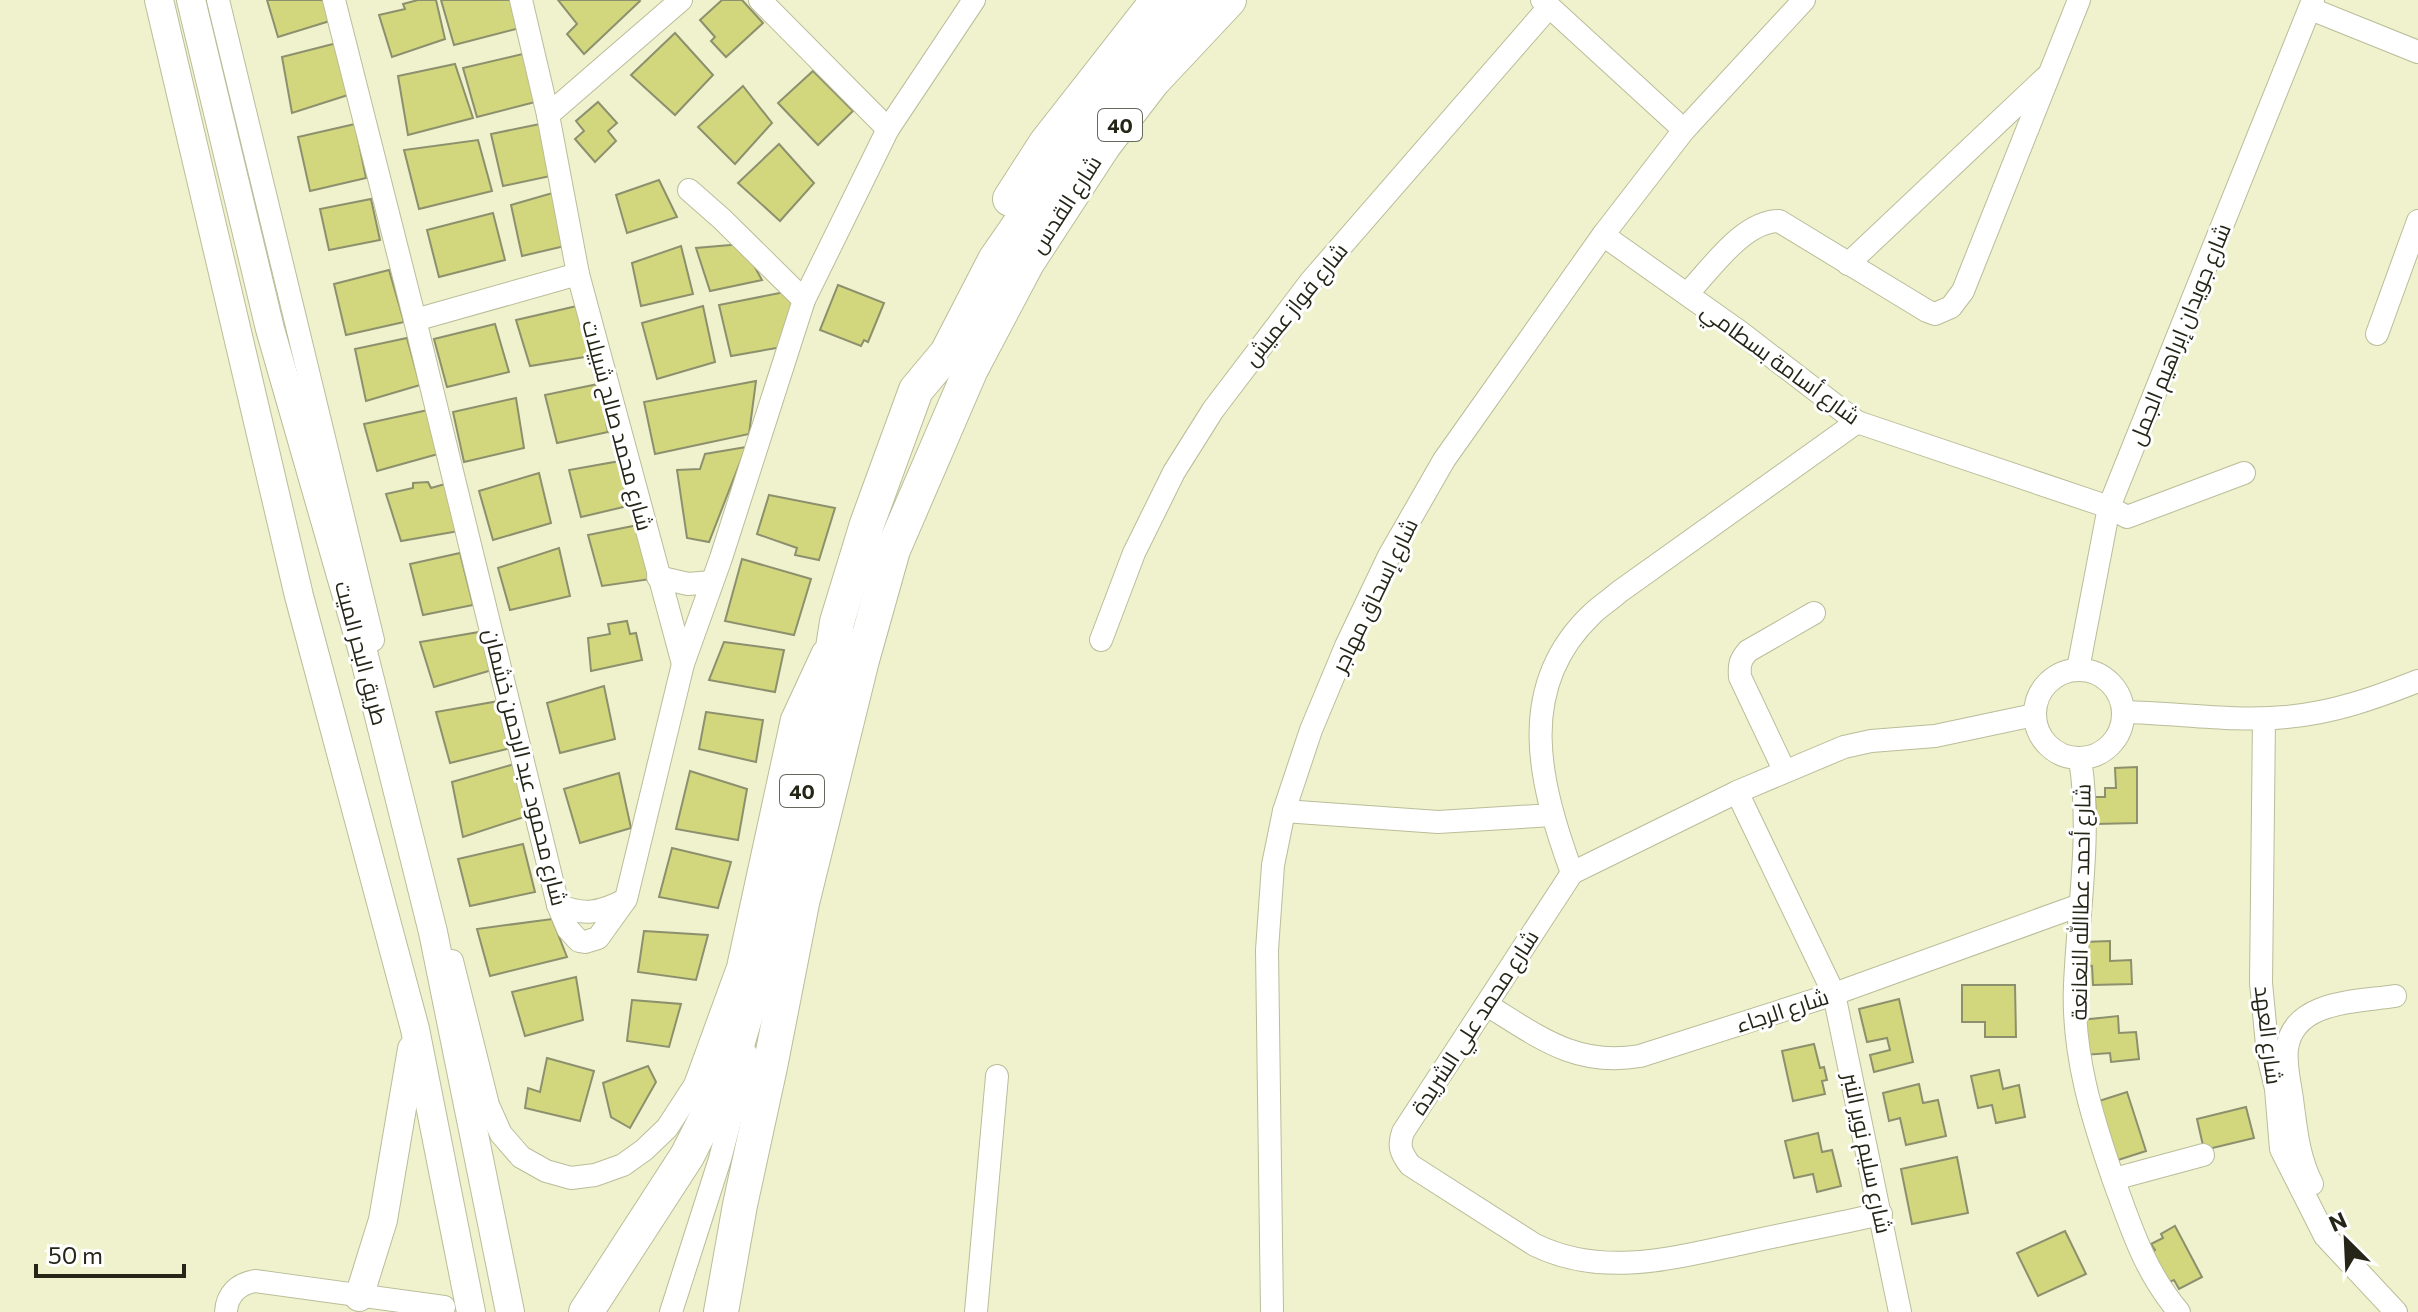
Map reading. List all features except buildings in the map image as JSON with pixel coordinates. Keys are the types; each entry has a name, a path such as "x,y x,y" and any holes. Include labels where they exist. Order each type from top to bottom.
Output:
{"highway":[{"path":"916,390 917,360 976,253 1046,143 1158,0"},
{"name":"شارع القدس","path":"1011,262 1095,115 1132,67 1192,0"},
{"name":"شارع القدس","path":"1011,262 1153,81 1229,0"},
{"name":"40","path":"586,1312 687,1156 713,1105 737,1045 777,908 813,740 825,699 837,622 867,524 916,390 947,353 1011,262"},
{"name":"40","path":"721,1312 802,903 862,660 893,550 971,369 1011,262"}],"main road":[{"name":"طريق البحر الميت","path":"191,0 270,329 363,652 433,932 510,1312"},
{"path":"159,6 299,596 415,1029 469,1307"},
{"path":"357,1304 383,1220 415,1029"}],"street":[{"path":"218,0 488,1105 501,1134 521,1157 546,1171 571,1178 595,1175 623,1165 667,1128 685,1104 695,1085 738,967 792,719 837,622"},
{"name":"شارع محمود عبد الرحمن خشمان","path":"334,0 558,905 590,914 626,899 683,664"},
{"name":"شارع محمد صالح شبيلات","path":"521,0 548,115 578,274 683,664"},
{"path":"548,115 681,0"},
{"path":"760,0 888,129"},
{"path":"683,664 804,300 888,129 974,0"},
{"name":"شارع إسحاق مهاجر","path":"1272,1312 1267,950 1273,865 1284,811 1311,730 1389,556 1444,460 1603,235 1684,130 1804,0"},
{"path":"1687,294 1744,234 1769,221 1779,221 1927,311 1935,314 1945,311 1958,300 2079,0"},
{"path":"1546,4 1684,130"},
{"name":"شارع فواز عميش","path":"1101,640 1134,553 1174,472 1213,410 1311,281 1546,4"},
{"name":"شارع جويدان إبراهيم الجمل","path":"2078,669 2109,507 2312,4 2418,52"},
{"path":"1848,264 2051,72"},
{"path":"689,190 804,300"},
{"path":"2377,334 2418,221"},
{"name":"شارع أسامة بسطامي","path":"1603,235 1857,422 2109,507 2127,517 2244,473"},
{"path":"415,320 578,274"},
{"path":"1857,422 1619,592 1590,616 1565,647 1548,679 1540,715 1542,764 1553,815 1572,873 1784,770 1844,747 1871,741 1935,736 2034,715"},
{"path":"658,577 688,584 712,582"},
{"path":"1784,770 1740,677 1739,667 1748,651 1814,613"},
{"path":"2078,669 2101,674 2118,690 2124,712 2119,735 2103,752 2080,759 2057,754 2040,738 2034,715 2040,692 2056,676 2078,669"},
{"path":"2124,712 2264,719 2288,717 2360,704 2418,681"},
{"name":"شارع العهد","path":"2264,719 2261,983 2286,1118 2281,1149 2325,1236 2396,1312"},
{"name":"شارع أحمد عطاالله النعانعة","path":"2080,759 2086,796 2075,988 2081,1066 2088,1106 2130,1228 2159,1288 2179,1312"},
{"name":"شارع سليم نوير النبر","path":"1737,792 1834,994 1900,1312"},
{"path":"1284,811 1438,822 1553,815"},
{"name":"شارع محمد علي الشريدة","path":"1572,873 1403,1132 1400,1150 1410,1165 1535,1245 1554,1255 1587,1262 1655,1262 1881,1214"},
{"name":"شارع الرجاء","path":"1487,1005 1567,1052 1619,1060 1834,994 2080,905"},
{"path":"671,1312 731,1119 758,1010 765,951"},
{"path":"2349,1246 2324,1210 2304,1169 2286,1118 2286,1051 2291,1033 2300,1020 2313,1012 2330,1006 2395,996"},
{"path":"976,1312 997,1076"},
{"path":"2114,1179 2203,1155"},
{"path":"226,1312 226,1304 234,1291 240,1285 255,1281 357,1304 469,1307"}]}
